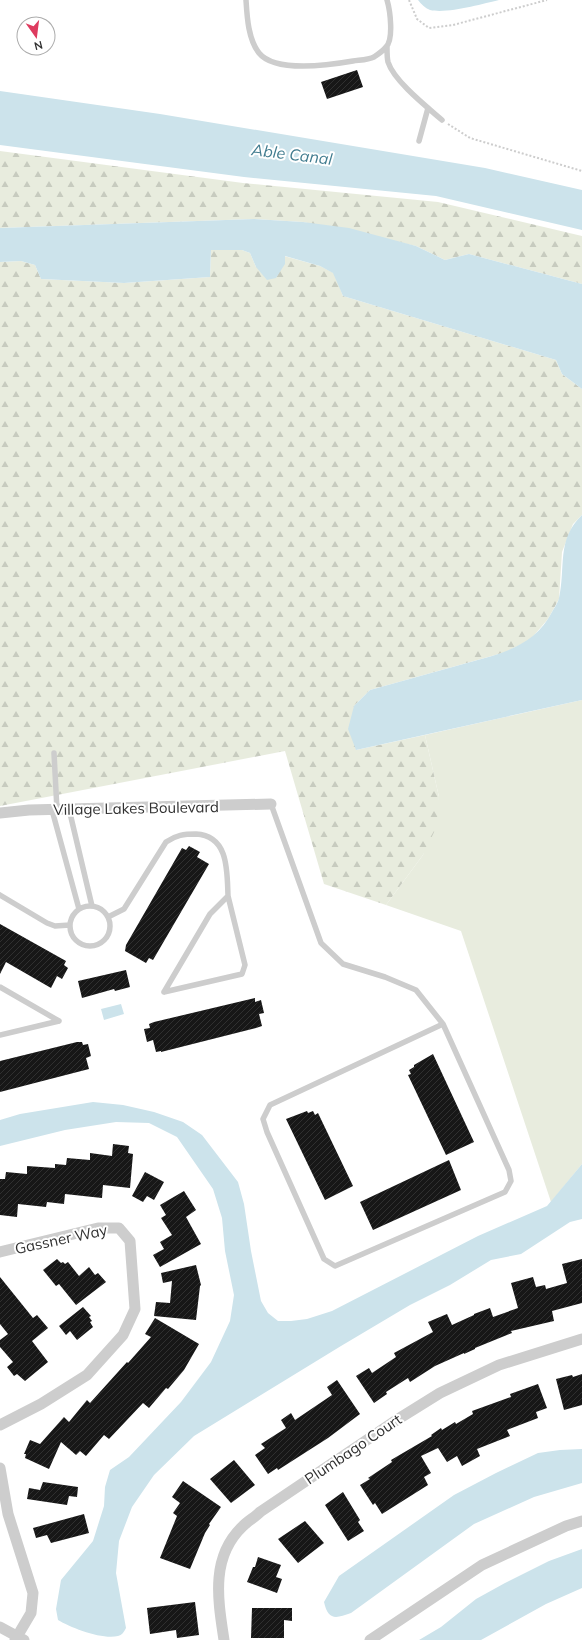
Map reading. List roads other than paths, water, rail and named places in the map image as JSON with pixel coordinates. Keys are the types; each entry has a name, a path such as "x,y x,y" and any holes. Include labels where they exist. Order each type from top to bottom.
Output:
{"street":[{"name":"Village Lakes Boulevard","path":"0,814 69,809 271,804"},
{"name":"Gassner Way","path":"0,1252 98,1228 118,1228 130,1241 135,1309 123,1335 87,1375 41,1404 0,1425"},
{"name":"Plumbago Court","path":"224,1640 219,1603 218,1579 223,1559 230,1542 243,1526 395,1421 440,1393 499,1364 582,1339"},
{"path":"0,1468 8,1514 33,1593 31,1613 18,1639 0,1627"},
{"path":"370,1640 482,1565 566,1526 582,1521"}],"lane":[{"path":"246,0 248,23 252,39 259,53 269,60 287,65 324,65 373,57 387,46"},
{"path":"387,0 389,8 390,32 387,46 388,62 394,74 442,120"},
{"path":"419,141 428,108"},
{"path":"54,753 54,810 79,909"},
{"path":"271,804 321,943 343,964 385,977 416,990 443,1024 510,1170 511,1181 505,1192 335,1266 324,1259 267,1132 263,1119 270,1105 443,1024"},
{"path":"69,809 92,906"},
{"path":"108,917 124,909 166,842 174,836 204,834 218,843 223,853 227,869 228,896 245,965 242,974 164,992 210,914 228,896"},
{"path":"0,895 47,923 55,926 70,925"},
{"path":"92,906 99,908 108,917 110,929 103,941 98,944 85,945 74,938 70,925 71,919 79,909 92,906"},
{"path":"0,987 59,1021 0,1035"}],"water":[{"path":"418,0 499,0 464,8 437,11 428,9"},
{"name":"Able Canal","path":"0,91 160,114 485,168 582,190 582,230 436,196 244,177 0,145"},
{"path":"254,219 303,222 349,228 416,246 445,260 469,254 582,284 582,389 562,374 556,360 343,296 333,273 320,266 285,256 285,264 276,278 267,280 256,267 250,253 242,250 211,250 210,277 124,283 41,279 35,265 21,261 0,262 0,228"},
{"path":"582,515 582,700 356,750 348,729 354,706 370,690 502,653 527,640 541,628 547,621 558,600 561,587 563,554 568,534"},
{"path":"121,1004 124,1014 104,1020 101,1009"},
{"path":"93,1102 123,1105 154,1112 183,1122 202,1135 238,1182 244,1204 251,1251 261,1301 268,1313 278,1321 307,1319 332,1311 478,1236 547,1206 582,1164 582,1219 570,1222 521,1254 491,1260 450,1285 410,1305 341,1346 194,1436 154,1475 132,1507 119,1541 116,1573 126,1628 121,1635 112,1637 96,1635 58,1620 56,1609 61,1580 93,1541 104,1506 105,1487 110,1470 129,1457 181,1402 211,1362 230,1321 234,1295 225,1251 222,1218 213,1189 177,1137 149,1123 116,1122 65,1130 0,1146 0,1120 20,1114"},
{"path":"582,1449 582,1483 534,1497 474,1524 351,1613 336,1617 330,1615 328,1612 324,1602 339,1576 454,1495 538,1453"},
{"path":"582,1549 582,1588 546,1604 481,1640 419,1640 441,1627 476,1599 549,1561"}]}
